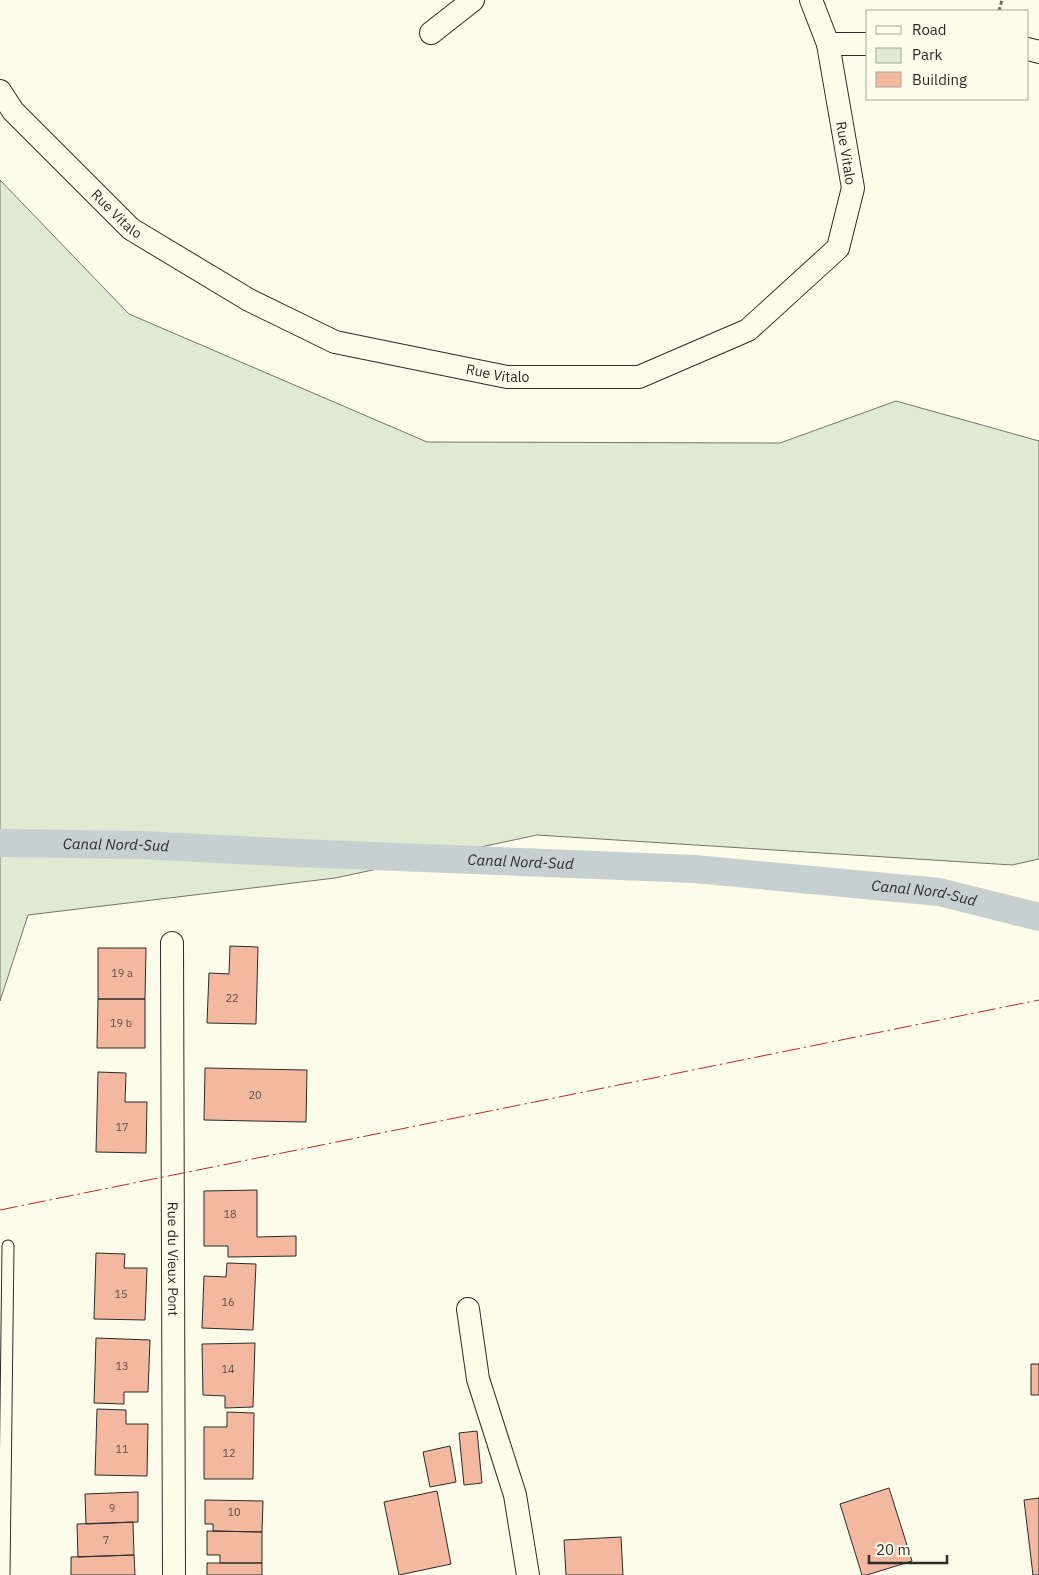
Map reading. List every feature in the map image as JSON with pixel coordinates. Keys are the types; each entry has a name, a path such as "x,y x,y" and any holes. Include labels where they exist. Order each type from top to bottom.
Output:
{"street":[{"path":"431,33 473,0"},
{"name":"Rue Vitalo","path":"0,91 13,111 131,229 249,300 335,342 507,377 639,377 748,330 838,248 853,188 828,44 811,0"},
{"path":"828,44 866,44"},
{"name":"Rue du Vieux Pont","path":"172,943 174,1575"},
{"path":"468,1309 478,1379 515,1495 528,1564 528,1575"}],"lane":[{"path":"4,1575 8,1246"}],"green space":[{"path":"0,180 129,314 427,442 780,443 896,401 1039,441 1039,859 1012,865 537,835 335,878 28,915 0,1001"}],"building":[{"path":"230,946 258,947 256,1024 207,1023 209,973 229,974"},
{"path":"98,948 146,948 145,999 98,999"},
{"path":"98,999 145,999 145,1048 97,1048"},
{"path":"205,1068 307,1070 306,1122 204,1120"},
{"path":"98,1072 126,1073 125,1102 147,1102 146,1153 96,1152"},
{"path":"257,1190 257,1237 296,1236 296,1256 228,1257 228,1246 204,1246 204,1191"},
{"path":"96,1253 125,1254 124,1268 147,1268 145,1320 94,1319"},
{"path":"227,1263 256,1264 253,1330 202,1328 204,1276 226,1277"},
{"path":"96,1338 150,1340 148,1392 124,1392 124,1404 94,1403"},
{"path":"255,1343 253,1407 225,1408 225,1396 203,1395 202,1344"},
{"path":"1031,1364 1039,1364 1039,1395 1031,1395"},
{"path":"97,1409 126,1410 126,1424 148,1424 147,1476 95,1475"},
{"path":"227,1412 254,1413 253,1479 204,1479 204,1427 227,1427"},
{"path":"477,1431 482,1483 464,1485 459,1433"},
{"path":"450,1446 456,1482 430,1487 423,1452"},
{"path":"889,1488 912,1561 862,1575 840,1504"},
{"path":"437,1491 451,1564 399,1575 384,1502"},
{"path":"138,1492 138,1522 86,1524 85,1494"},
{"path":"1039,1498 1039,1575 1033,1575 1024,1500"},
{"path":"205,1500 263,1501 262,1532 213,1531 213,1524 205,1524"},
{"path":"133,1522 134,1555 78,1557 77,1524"},
{"path":"207,1531 262,1532 262,1563 220,1563 220,1555 207,1555"},
{"path":"621,1537 623,1575 566,1575 564,1540"},
{"path":"134,1555 135,1575 71,1575 71,1557"},
{"path":"207,1563 262,1563 262,1575 207,1575"}],"waterway":[{"name":"Canal Nord-Sud","path":"0,843 140,845 695,869 939,892 1039,917"}],"power":[{"path":"0,1210 1039,1000"}]}
